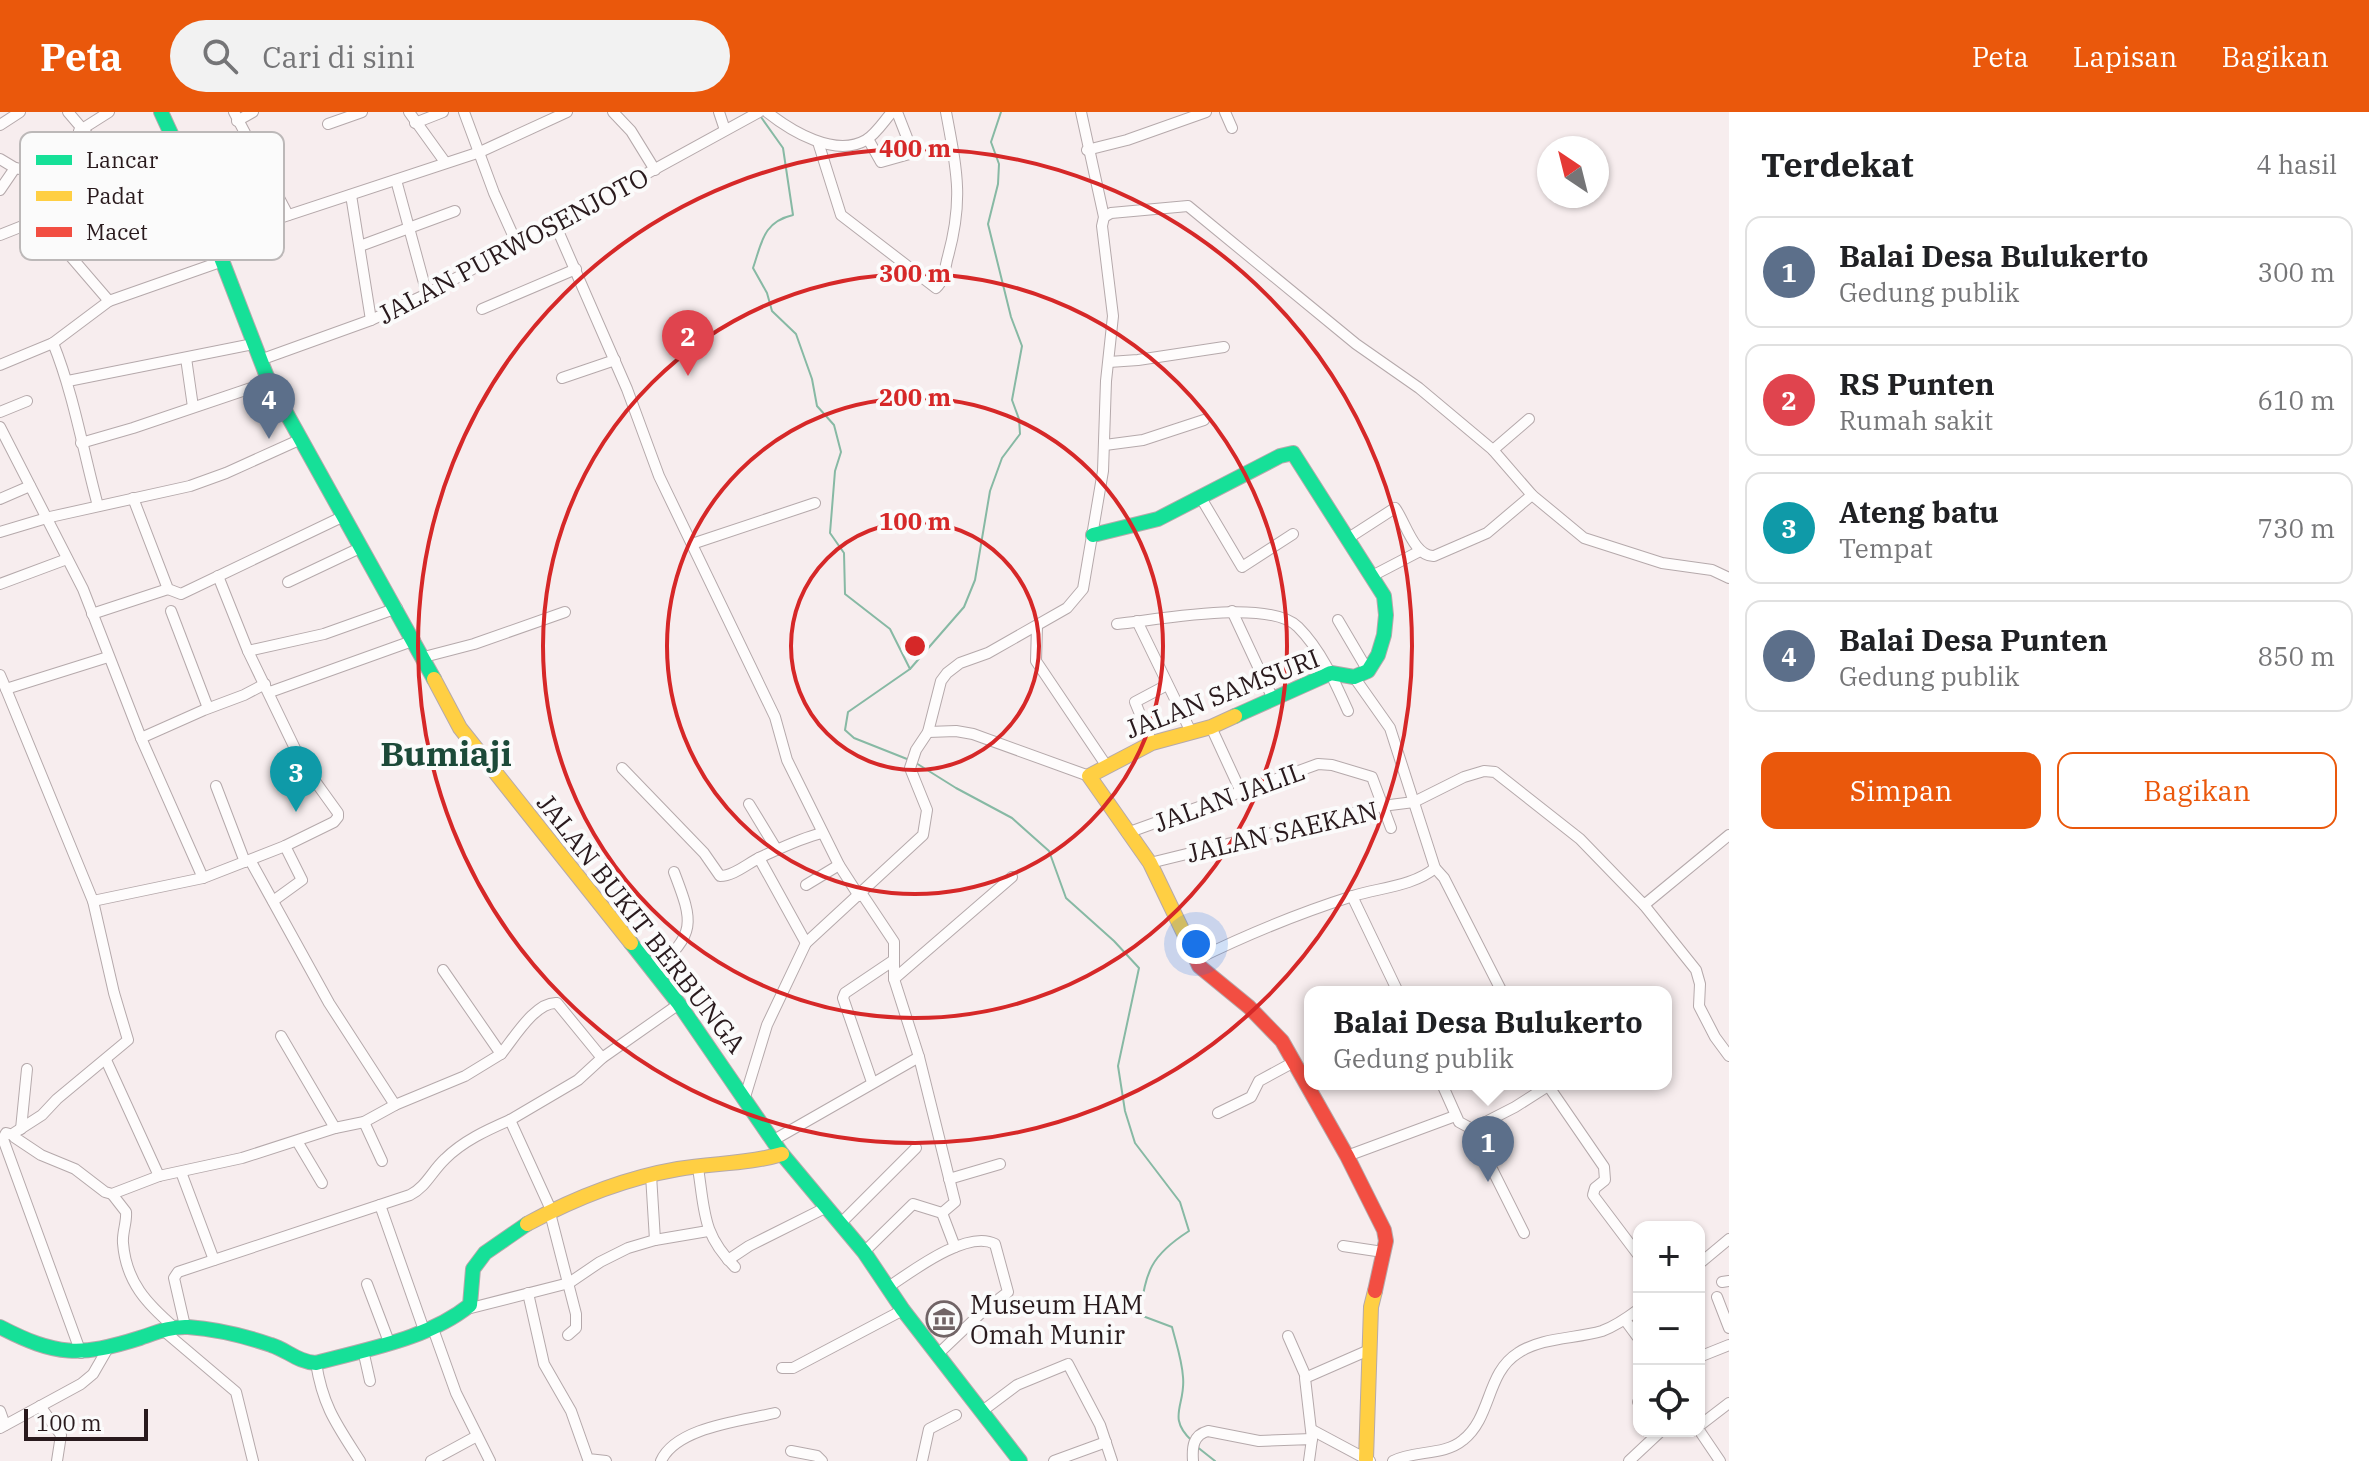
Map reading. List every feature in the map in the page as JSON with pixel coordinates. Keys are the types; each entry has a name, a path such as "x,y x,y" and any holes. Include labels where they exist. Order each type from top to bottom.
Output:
{"street":[{"path":"0,125 20,112"},
{"path":"68,112 80,131 109,112"},
{"name":"JALAN BUKIT BERBUNGA","path":"161,112 170,132"},
{"path":"236,116 253,112"},
{"path":"328,124 362,112"},
{"path":"409,112 445,162"},
{"path":"415,123 443,112"},
{"path":"464,112 517,244"},
{"path":"284,216 480,152 567,112"},
{"path":"613,112 631,131 655,170"},
{"path":"719,112 725,130"},
{"path":"767,112 818,142 856,144 868,139 893,112 913,153 881,162 868,139"},
{"path":"818,142 841,215 936,288 940,285 958,216 959,190 946,112"},
{"path":"745,1097 767,1025 806,943 920,840 927,810 910,768 916,750 928,732 941,681 952,668 988,653 1067,608 1083,589 1105,445 1113,316 1102,226 1104,217 1081,112"},
{"path":"1087,150 1127,140 1206,112"},
{"path":"1225,112 1232,128"},
{"name":"JALAN PURWOSENJOTO","path":"260,360 371,320 427,294 756,114"},
{"path":"0,159 20,169"},
{"path":"0,190 15,168"},
{"path":"396,180 427,294"},
{"path":"351,195 371,320"},
{"path":"1104,217 1111,213 1179,205 1190,207 1356,344 1419,388 1493,450 1532,495 1584,538 1662,563 1712,570 1729,578"},
{"path":"284,207 288,215"},
{"path":"360,246 455,211"},
{"path":"555,224 615,360 659,476 775,717 787,760 839,865 894,942 894,979 919,1057 955,1202 942,1213"},
{"path":"0,235 20,227"},
{"path":"74,260 109,301"},
{"path":"1,363 53,343 109,301 220,262"},
{"name":"JALAN BUKIT BERBUNGA","path":"220,262 269,382 299,440 397,608 469,742 654,971 745,1097 772,1141 864,1252 903,1310 1020,1461"},
{"path":"482,309 576,269"},
{"path":"53,343 68,381 98,506"},
{"path":"68,381 253,344"},
{"path":"1109,362 1224,347"},
{"path":"186,358 193,407"},
{"path":"562,378 615,360"},
{"path":"81,443 269,382"},
{"path":"0,412 27,401"},
{"path":"1493,450 1529,419"},
{"path":"1105,445 1143,440 1204,420"},
{"path":"0,427 92,614 141,738 203,878"},
{"path":"0,532 202,482 299,440"},
{"path":"1093,535 1143,525 1280,456 1293,453 1384,596 1388,610 1382,642 1361,674"},
{"path":"0,499 30,486"},
{"path":"1347,539 1395,508 1420,551 1430,557 1487,533 1532,495"},
{"path":"133,498 168,589"},
{"path":"1201,498 1242,567 1293,534"},
{"path":"692,544 815,503"},
{"path":"92,614 168,589 186,593 344,516"},
{"path":"288,582 362,547"},
{"path":"1372,576 1420,551"},
{"path":"0,584 67,559"},
{"path":"93,901 203,878 285,846 334,822 338,815 302,763 248,651 218,576"},
{"path":"248,651 324,634 397,608"},
{"path":"171,611 208,708"},
{"path":"1232,611 1273,699"},
{"path":"1117,624 1232,611 1277,616 1297,625 1331,673 1348,711"},
{"path":"424,657 474,644 565,612"},
{"path":"1338,620 1361,674 1389,726 1435,868 1444,878 1499,986"},
{"path":"1137,621 1191,732"},
{"path":"1037,626 1036,661 1106,765"},
{"path":"141,738 244,695 415,640"},
{"path":"6,689 108,657"},
{"name":"JALAN SAMSURI","path":"1089,776 1152,743 1211,727 1331,673 1361,674"},
{"path":"0,675 93,901 128,1040 37,1119 17,1132 6,1133 3,1139 81,1353"},
{"path":"1152,743 1135,702 1167,685"},
{"path":"1211,727 1241,792"},
{"path":"928,732 973,734 1089,776 1150,863 1195,960 1208,975 1277,1034 1304,1076"},
{"name":"JALAN JALIL","path":"1127,833 1324,764 1370,775 1391,828"},
{"path":"622,768 704,853 720,876 729,875 759,858 822,833"},
{"name":"JALAN SAEKAN","path":"1150,863 1382,806 1414,802 1464,777 1484,771 1495,772 1580,839 1644,905 1696,970 1700,984 1699,1006 1729,1056"},
{"path":"216,786 248,861 329,1003 395,1105"},
{"path":"749,804 777,850"},
{"path":"1644,905 1729,835"},
{"path":"273,901 302,880 285,846"},
{"path":"759,858 806,943"},
{"path":"806,885 839,865"},
{"path":"1195,960 1238,939 1352,896 1423,876 1435,868"},
{"path":"654,971 677,949 687,933 687,914 674,872"},
{"path":"894,979 1012,877"},
{"path":"1352,896 1395,986"},
{"path":"872,1082 843,998 845,993 894,960"},
{"path":"443,970 501,1054"},
{"path":"112,1194 159,1176 364,1122 395,1105 465,1076 501,1054 540,1007 551,1002 557,1003 602,1058"},
{"path":"173,1329 175,1275 416,1192 450,1154 484,1131 510,1120 578,1080 602,1058 679,1004"},
{"path":"281,1036 335,1128"},
{"path":"772,1141 919,1057"},
{"path":"106,1060 159,1176"},
{"path":"1218,1113 1251,1097 1259,1081 1294,1062"},
{"path":"17,1132 27,1069"},
{"path":"1193,1461 1194,1444 1200,1433 1208,1431 1259,1441 1312,1434 1368,1460 1371,1307 1386,1241 1384,1230 1312,1090"},
{"path":"1444,1090 1455,1116 1464,1127 1472,1129 1540,1090"},
{"path":"1551,1090 1604,1167 1605,1180 1593,1195 1633,1248"},
{"path":"1347,1156 1455,1116"},
{"path":"510,1120 551,1213 576,1324 568,1335"},
{"path":"364,1122 382,1161"},
{"path":"1472,1129 1524,1233"},
{"path":"17,1132 41,1155 75,1169 112,1194 126,1212 123,1242 128,1272 143,1298 236,1392 253,1461"},
{"path":"297,1141 322,1183"},
{"path":"841,1223 916,1148"},
{"path":"467,1309 471,1275 477,1263 501,1239 551,1213 651,1175 782,1154"},
{"path":"949,1179 1000,1164"},
{"path":"698,1168 708,1231 717,1249 731,1263 749,1246 827,1207"},
{"path":"181,1172 214,1260"},
{"path":"651,1175 655,1240"},
{"path":"864,1252 913,1204 942,1213"},
{"path":"380,1205 428,1328 490,1461"},
{"path":"942,1213 955,1247"},
{"path":"0,1327 40,1347 61,1353 108,1348 173,1329 265,1343 282,1349 300,1361 316,1363 389,1342 467,1309 569,1283 609,1257 655,1240 708,1231"},
{"path":"1705,1259 1729,1239"},
{"path":"887,1288 955,1247 972,1242 994,1242 1009,1291 937,1355"},
{"path":"1343,1246 1383,1252"},
{"path":"367,1284 389,1342"},
{"path":"528,1293 544,1364 571,1411 588,1460 606,1461"},
{"path":"1717,1297 1729,1328"},
{"path":"782,1368 793,1368 903,1310"},
{"path":"1393,1461 1462,1442 1476,1426 1498,1373 1521,1350 1603,1330 1633,1314"},
{"path":"1625,1320 1633,1331"},
{"path":"1288,1336 1306,1377 1312,1434 1309,1461"},
{"path":"1705,1355 1729,1345"},
{"path":"0,1411 2,1426 81,1384 93,1374 108,1348"},
{"path":"363,1350 370,1381"},
{"path":"1306,1377 1369,1350"},
{"path":"316,1363 323,1400 360,1461"},
{"path":"981,1412 1017,1385 1068,1364 1100,1425 1112,1461"},
{"path":"1705,1423 1729,1403"},
{"path":"40,1406 61,1435 57,1461"},
{"path":"661,1461 668,1449 683,1438 775,1413"},
{"path":"922,1461 929,1429 956,1415"},
{"path":"431,1461 477,1436"},
{"path":"1629,1461 1655,1437"},
{"path":"1705,1437 1720,1461"},
{"path":"1054,1461 1106,1442"},
{"path":"791,1451 817,1456 822,1461"}],"waterway":[{"path":"907,759 854,738 845,730 848,712 910,669 964,607 975,580 990,491 1002,458 1020,434 1019,419 1012,400 1022,346 1011,317 988,224 998,184 999,164 991,142 1001,112"},
{"path":"761,117 783,148 793,215 775,223 765,234 753,268 767,293 772,311 796,334 812,379 817,406 834,425 841,452 835,471 830,533 844,553 845,594 890,629 910,669"},
{"path":"916,763 1012,818 1049,851 1066,898 1139,968 1118,1066 1125,1111 1135,1143 1180,1202 1189,1231 1166,1248 1152,1266 1140,1315 1172,1327 1183,1377 1180,1425 1192,1441"},
{"path":"1196,1446 1215,1461"}],"traffic: fast":[{"path":"161,112 170,132"},
{"path":"222,260 269,382 434,679"},
{"path":"1093,535 1158,519 1280,456 1293,453 1384,596 1384,635 1378,655 1368,671 1354,677 1331,673 1235,716"},
{"path":"631,943 679,1004 782,1154 864,1252 903,1310 1020,1461"},
{"path":"0,1327 37,1344 84,1351 164,1330 198,1328 251,1339 316,1363 396,1342 453,1317 470,1305 473,1269 485,1253 527,1224"}],"traffic: slow":[{"path":"434,679 460,728 631,943"},
{"path":"1188,942 1150,863 1089,776 1152,743 1211,727 1235,716"},
{"path":"527,1224 581,1198 639,1178 678,1169 782,1154"},
{"path":"1366,1459 1371,1307 1375,1291"}],"traffic: jam":[{"path":"1188,942 1199,966 1249,1007 1282,1041 1304,1080"},
{"path":"1310,1090 1384,1230 1386,1241 1375,1291"}],"place":[{"name":"RS Punten","path":"688,376"},
{"name":"Balai Desa Punten","path":"269,439"},
{"name":"Ateng batu","path":"296,812"},
{"name":"Balai Desa Bulukerto","path":"1488,1182"},
{"name":"Museum HAM Omah Munir","path":"944,1319"}],"district":[{"name":"Bumiaji","path":"446,753"}]}
